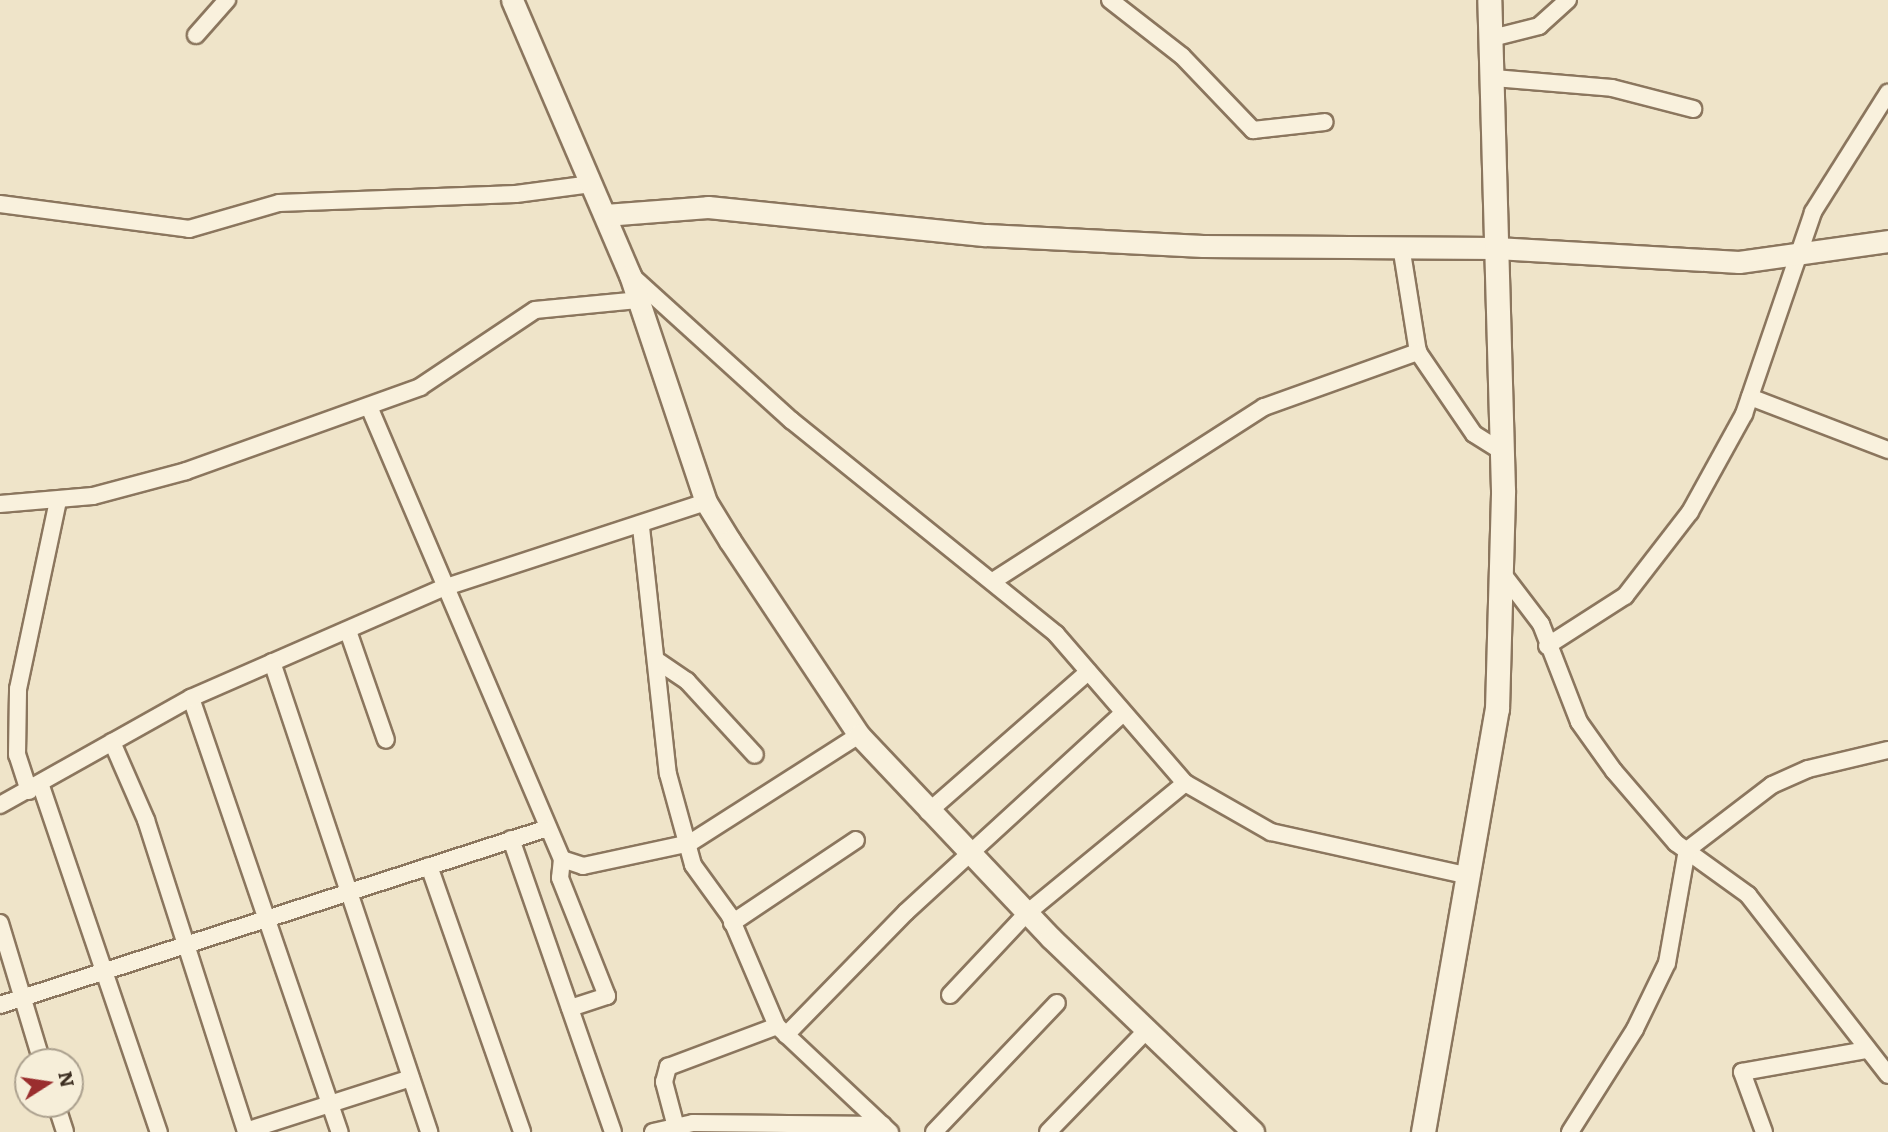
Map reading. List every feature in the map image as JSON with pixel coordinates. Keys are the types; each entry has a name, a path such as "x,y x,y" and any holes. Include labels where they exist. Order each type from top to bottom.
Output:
{"main road":[{"path":"1423,1132 1494,738 1503,574 1494,78 1489,0"}],"street":[{"path":"196,35 227,0"},
{"path":"512,0 630,275 706,502 859,735 1027,913 1252,1132"},
{"path":"1110,0 1182,56 1253,130 1325,122"},
{"path":"1492,38 1539,26 1568,0"},
{"path":"1494,78 1612,88 1693,109"},
{"path":"1547,646 1625,596 1690,512 1750,397 1795,259 1824,191 1888,93"},
{"path":"0,204 190,229 279,203 516,194 591,184"},
{"path":"605,215 708,207 986,235 1203,246 1496,248 1682,260 1795,259 1888,241"},
{"path":"1401,246 1418,352 1474,434 1502,452"},
{"path":"630,275 791,420 993,580 1056,634 1185,783 1271,832 1469,876"},
{"path":"0,504 58,501 186,471 370,409 440,375 527,313 638,300"},
{"path":"993,580 1264,407 1418,352"},
{"path":"1750,397 1888,450"},
{"path":"370,409 545,829 562,859 560,878 607,996 570,1008"},
{"path":"58,501 18,689 17,755 35,788 103,970 159,1132"},
{"path":"0,805 35,788 191,698 443,588 641,527 706,502"},
{"path":"641,527 647,618 659,662 668,774 690,842 692,865 732,923 782,1030 887,1129"},
{"path":"1503,574 1535,615 1579,722 1657,825 1748,895 1888,1074"},
{"path":"348,631 386,740"},
{"path":"272,662 429,1132"},
{"path":"659,662 687,681 755,755"},
{"path":"929,812 1088,672"},
{"path":"191,698 340,1132"},
{"path":"676,1127 664,1082 668,1067 782,1030 1123,713"},
{"path":"562,859 583,866 690,842 859,735"},
{"path":"112,742 132,780 246,1131 411,1078"},
{"path":"1570,1132 1635,1029 1667,963 1687,850 1772,785 1808,769 1888,750"},
{"path":"950,995 1027,913 1185,783"},
{"path":"0,1004 545,829"},
{"path":"511,839 613,1132"},
{"path":"732,923 856,840"},
{"path":"429,866 522,1132"},
{"path":"0,923 26,996 39,1048"},
{"path":"934,1132 1057,1003"},
{"path":"1048,1132 1146,1031"},
{"path":"1764,1132 1742,1072 1867,1050"},
{"path":"653,1132 676,1127 887,1129"}]}
